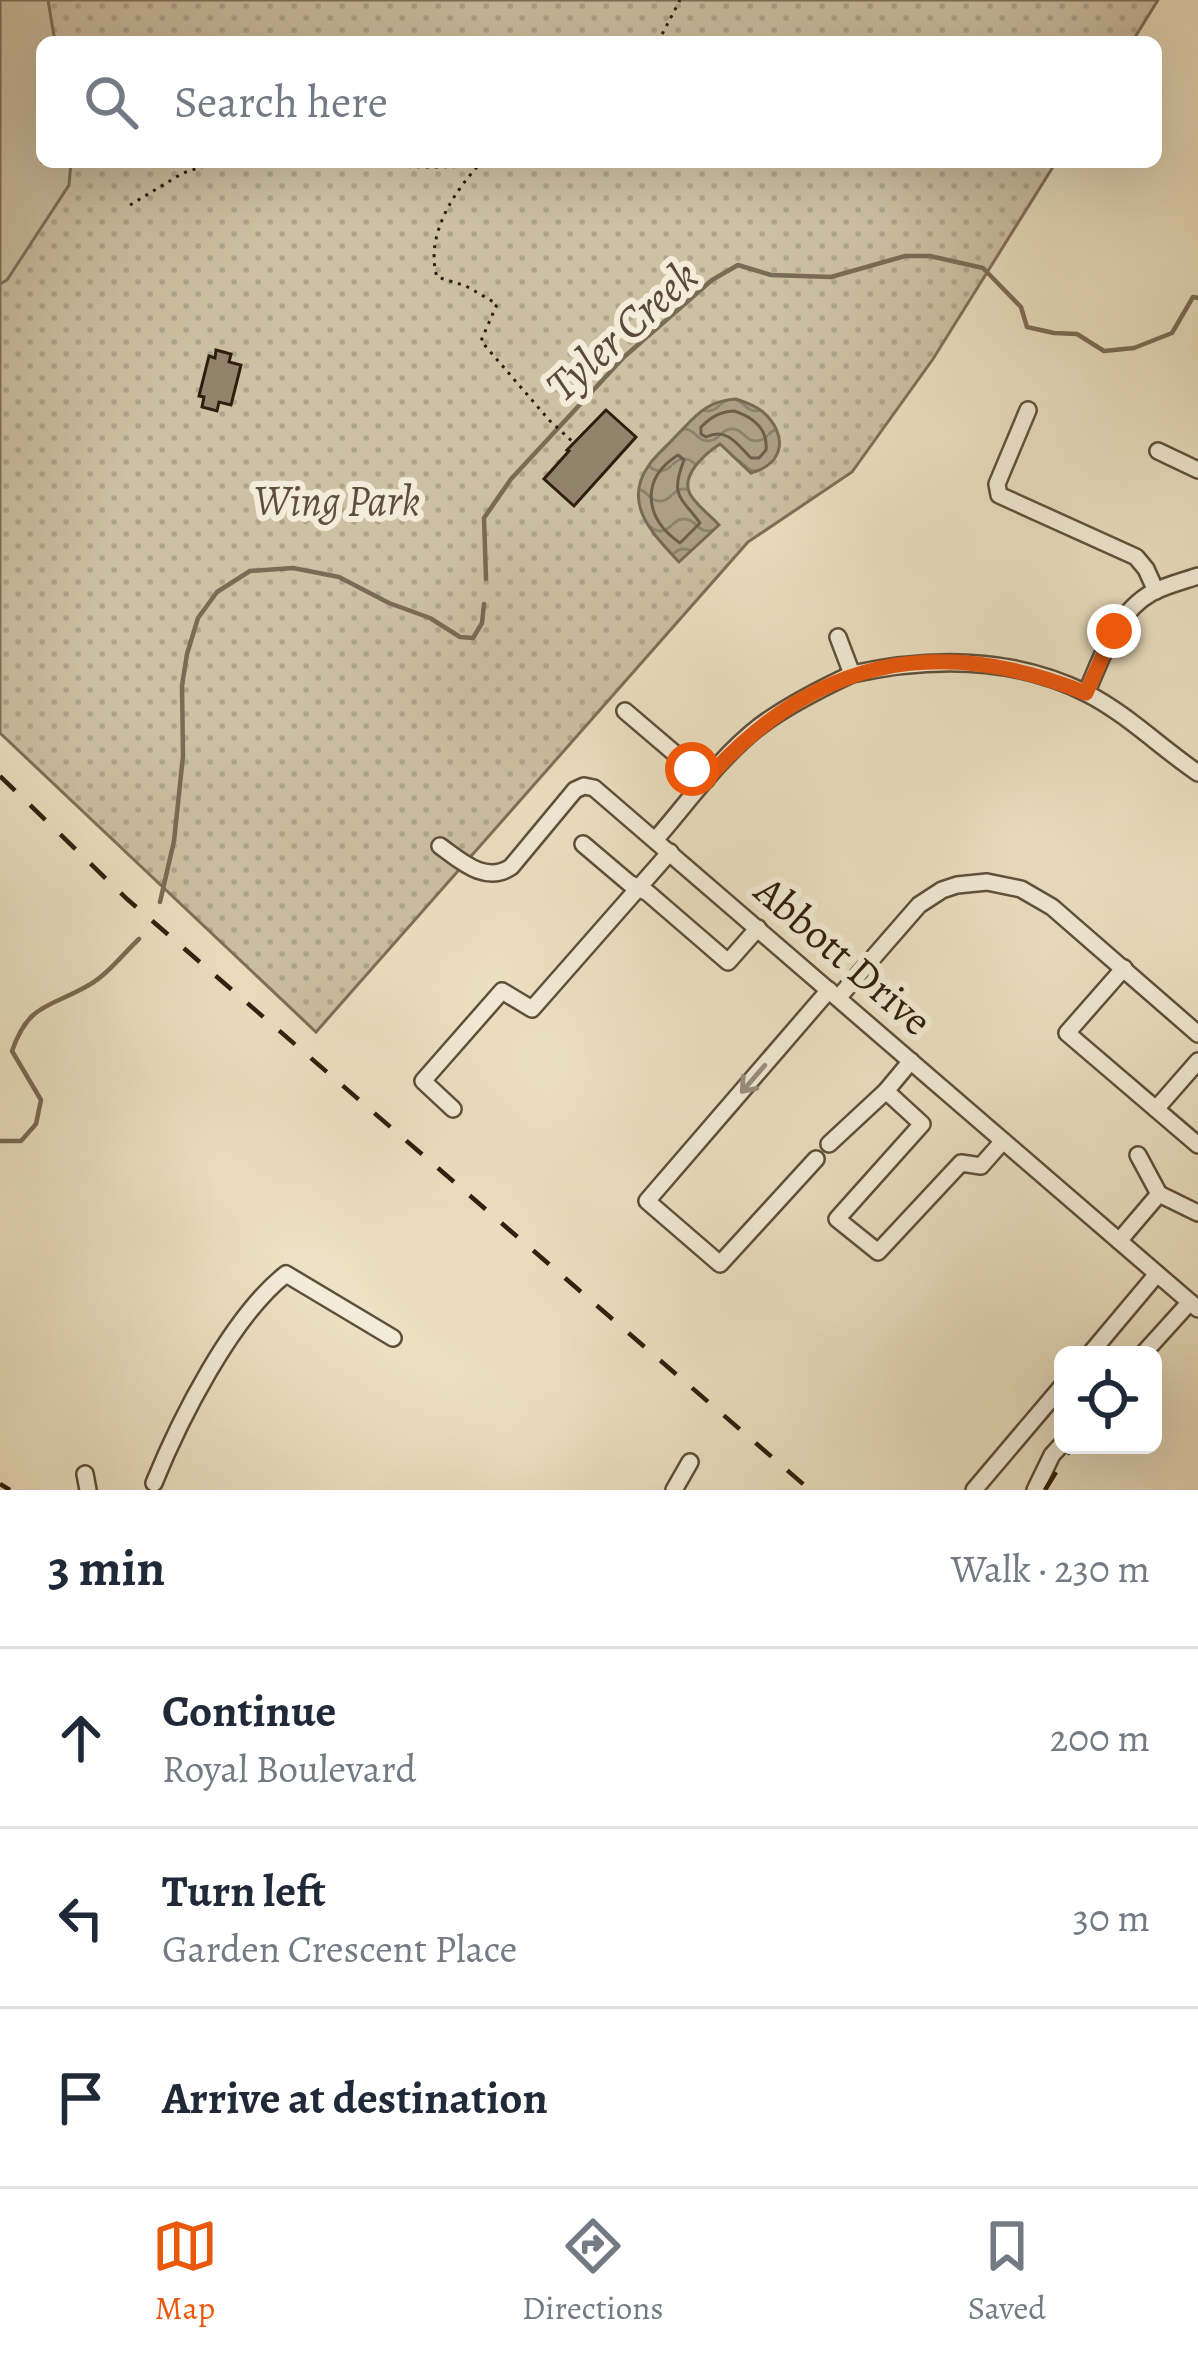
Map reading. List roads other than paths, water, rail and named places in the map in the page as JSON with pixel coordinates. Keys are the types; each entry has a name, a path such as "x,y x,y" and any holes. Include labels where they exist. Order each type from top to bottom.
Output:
{"street":[{"path":"1028,410 997,484 999,495 1136,557 1156,591"},
{"path":"1158,451 1198,470"},
{"path":"1086,693 1121,619 1156,591 1198,576"},
{"path":"838,637 852,674"},
{"path":"656,839 759,727 800,699 852,674 902,665 960,662 1029,672 1086,693 1198,773"},
{"path":"625,710 706,780"},
{"name":"Abbott Drive","path":"440,845 481,872 502,873 571,794 584,786 604,795 1194,1305"},
{"path":"583,844 648,892 728,962 758,928"},
{"path":"453,1109 423,1081 502,992 532,1009 670,851"},
{"path":"816,1159 720,1264 647,1201 919,904 942,890 973,882 1002,884 1037,897 1198,1034"},
{"path":"1124,968 1067,1033 1198,1145"},
{"path":"1156,1109 1198,1060"},
{"path":"829,1144 911,1061"},
{"path":"886,1091 922,1124 837,1219 878,1252 961,1163 981,1166 1003,1141"},
{"path":"1138,1155 1159,1194 1198,1213"},
{"path":"1119,1241 1159,1194"},
{"path":"156,1488 174,1434 248,1313 286,1274 393,1338"},
{"path":"1097,1346 1157,1274"},
{"path":"1151,1346 1194,1305"},
{"path":"974,1490 1054,1396"},
{"path":"1035,1490 1054,1452"},
{"path":"674,1490 690,1462"}],"water":[{"path":"736,399 771,421 779,439 776,456 751,473 720,444 702,459 691,472 688,487 719,525 679,562 644,518 638,493 641,479 695,416 716,403"}],"waterway":[{"name":"Tyler Creek","path":"486,579 484,518 511,479 624,357 712,280 738,265 771,275 831,277 905,256 930,256 983,268 1021,307 1027,327 1077,334 1104,351 1134,348 1172,333 1193,297 1198,298"},
{"name":"Tyler Creek","path":"160,902 174,841 187,654 198,618 217,592 250,571 293,568 339,577 430,618 460,637 473,638 482,623 484,604"},
{"name":"Tyler Creek","path":"0,1141 21,1141 36,1124 41,1100 12,1051 26,1023 42,1008 96,981 139,939"}],"railway":[{"path":"0,776 127,899 810,1490"},
{"path":"1045,1490 1067,1454"},
{"path":"0,1484 10,1490"}],"park label":[{"name":"Wing Park","path":"337,500"}]}
